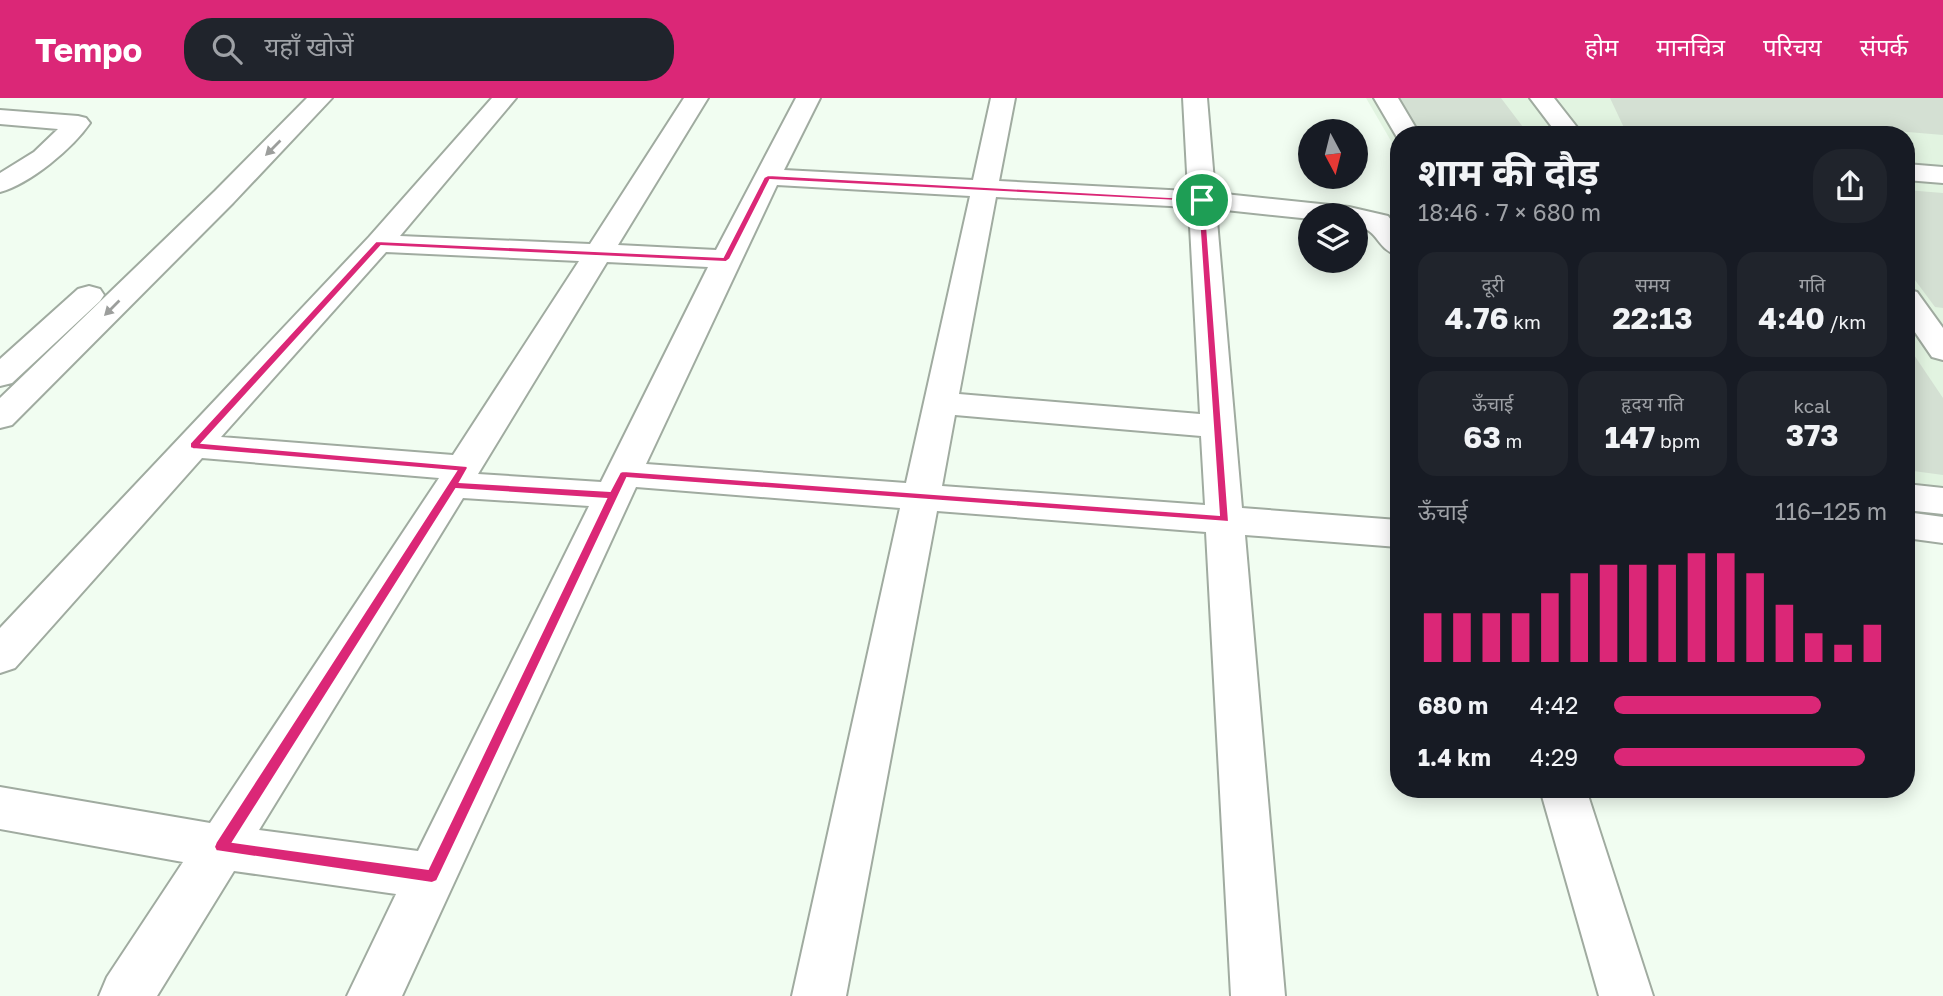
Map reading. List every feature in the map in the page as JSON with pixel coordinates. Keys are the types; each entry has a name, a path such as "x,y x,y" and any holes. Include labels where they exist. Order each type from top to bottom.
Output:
{"street":[{"path":"0,376 209,182 288,98"},
{"path":"0,417 206,215 320,98"},
{"path":"0,656 379,243 504,98"},
{"path":"126,996 696,98"},
{"path":"374,996 726,259 808,98"},
{"path":"819,996 1003,98"},
{"path":"1195,98 1258,996"},
{"path":"1386,98 1403,126"},
{"path":"1542,98 1565,126"},
{"path":"0,117 78,123 43,157 0,184"},
{"path":"1915,173 1943,175"},
{"path":"768,177 1202,200 1298,210"},
{"path":"1368,220 1378,222 1390,237"},
{"path":"379,243 726,259"},
{"path":"1915,311 1943,350"},
{"path":"941,403 1218,426"},
{"path":"193,446 458,476 921,497 1390,532"},
{"path":"1915,498 1943,501"},
{"path":"1915,526 1943,530"},
{"path":"1566,798 1626,996"},
{"path":"0,808 221,847 432,876"}],"shaded area":[{"path":"1366,98 1943,98 1943,520 1915,516 1915,126 1390,126 1390,139"}],"building":[{"path":"1395,98 1501,98 1522,126 1412,126"},
{"path":"1610,98 1943,98 1943,135 1915,133 1915,126 1623,126"},
{"path":"1915,191 1943,193 1943,308 1935,307 1915,280"},
{"path":"1915,356 1943,398 1943,475 1915,471"}],"route":[{"path":"1202,200 768,177 726,259 379,243 193,446 463,468 453,485 613,495 432,876 221,847 453,485 533,490 613,495 623,474 1225,520 1202,200"}]}
